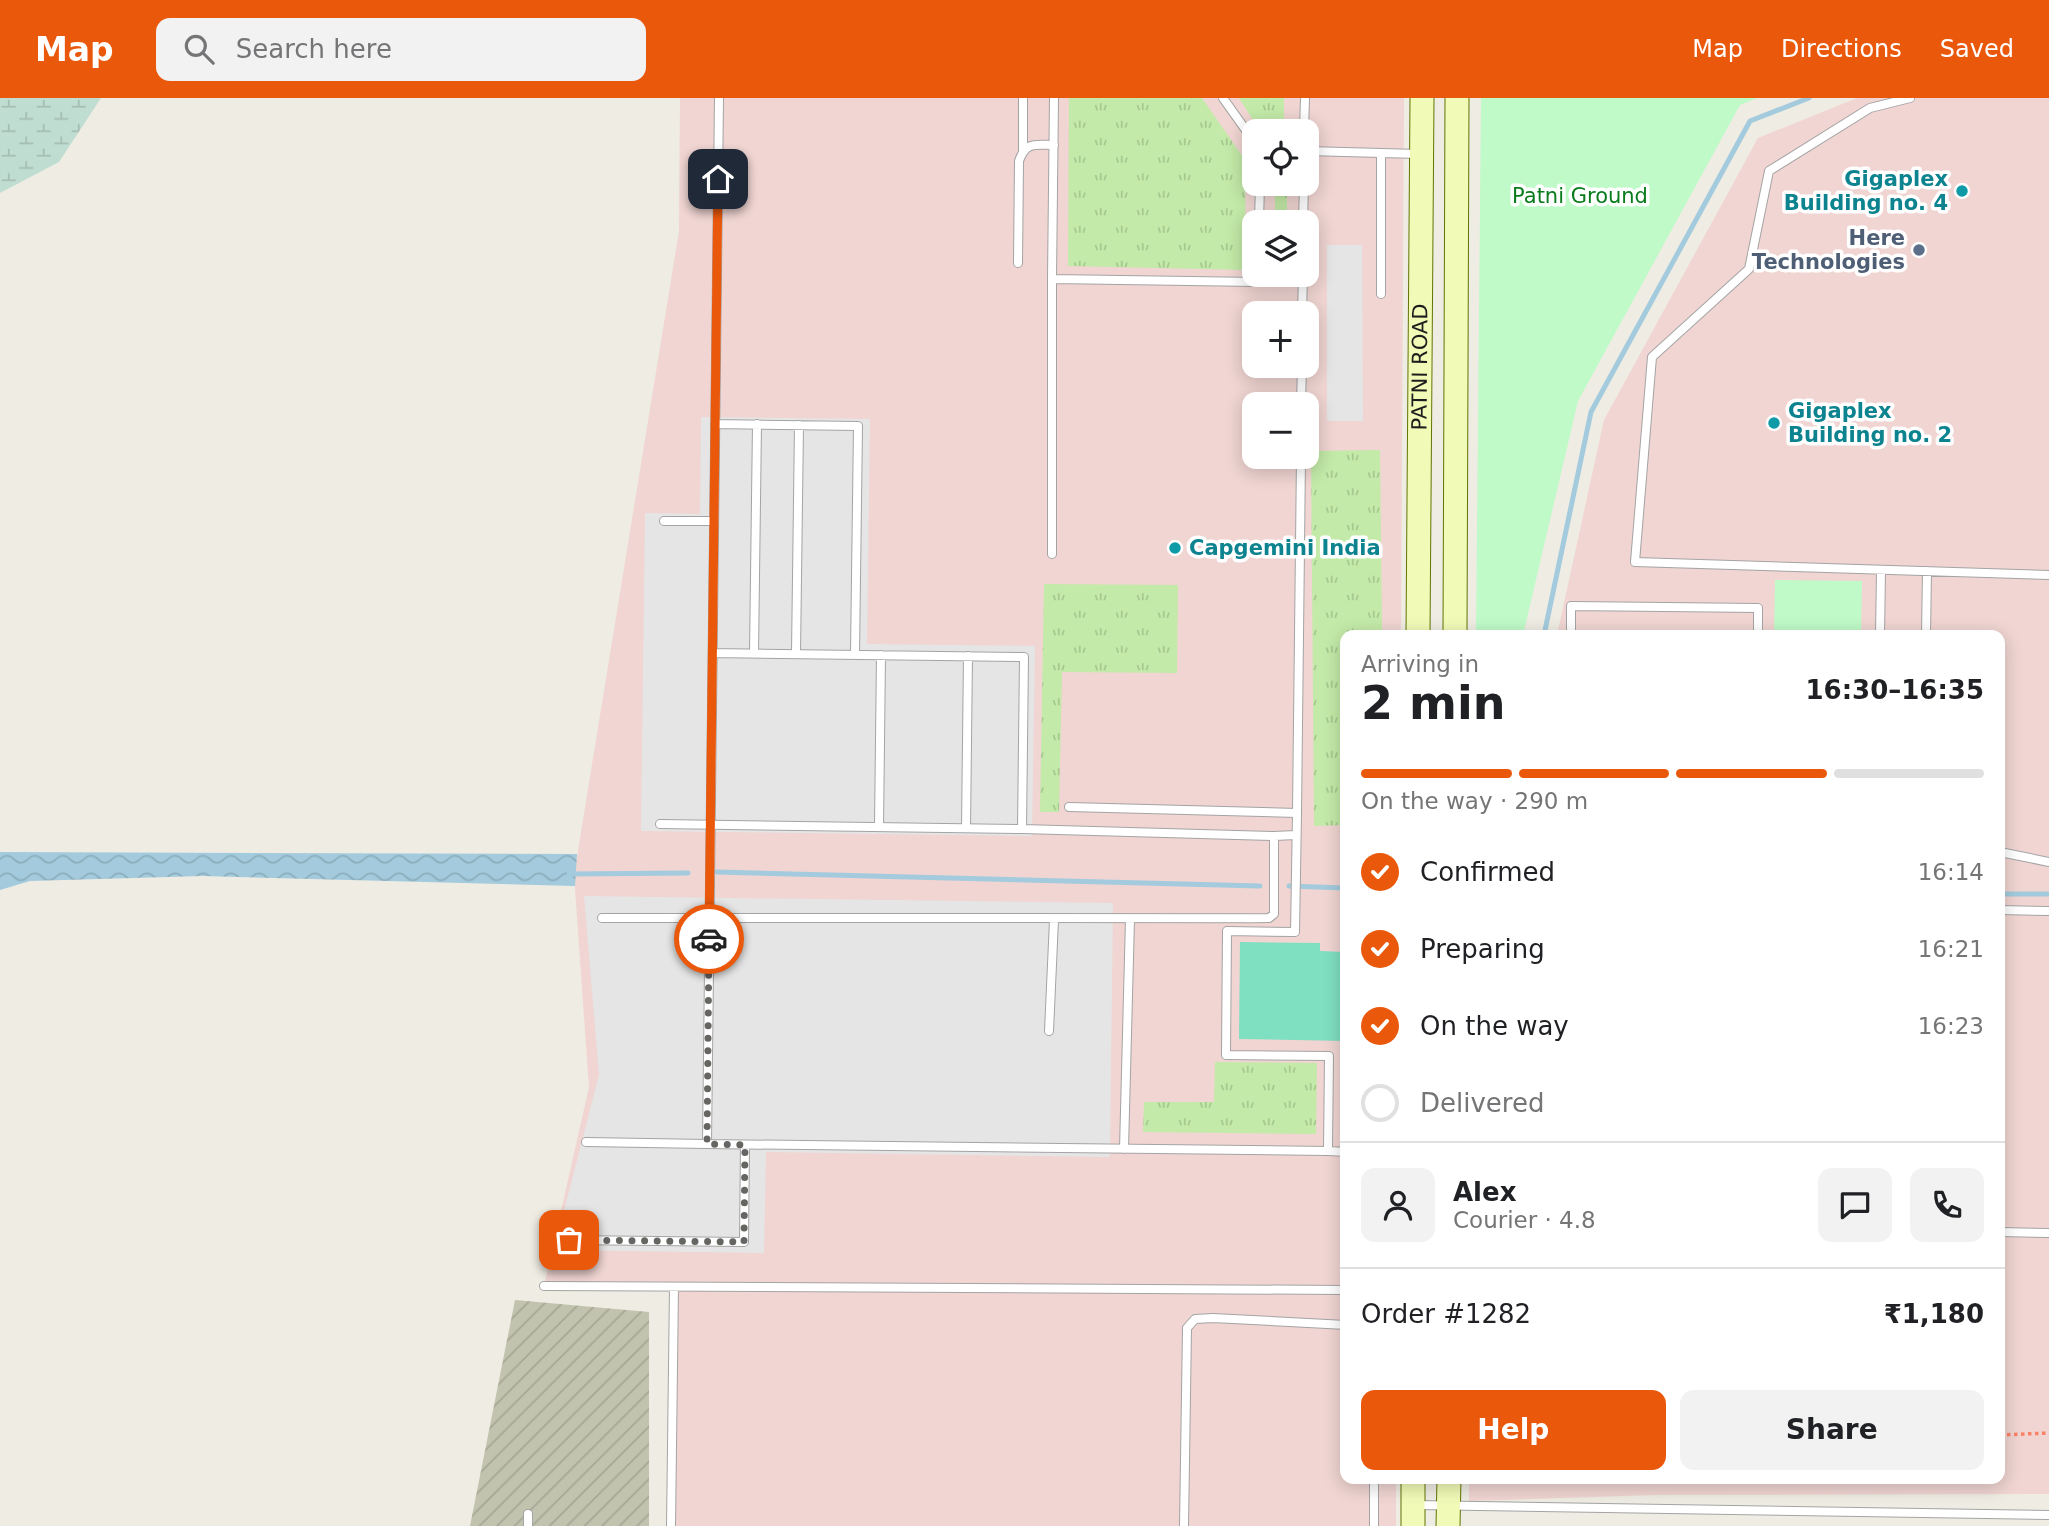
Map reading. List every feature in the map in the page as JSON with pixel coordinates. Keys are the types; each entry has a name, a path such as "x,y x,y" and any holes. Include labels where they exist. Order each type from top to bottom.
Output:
{"main road":[{"name":"PATNI ROAD","path":"1418,630 1422,98"},
{"name":"PATNI ROAD","path":"1455,630 1457,98"},
{"path":"1413,1484 1413,1515"},
{"path":"1449,1484 1449,1516"}],"lane":[{"path":"707,1144 719,98"},
{"path":"1018,263 1023,98"},
{"path":"1052,554 1054,98"},
{"path":"1223,98 1242,125"},
{"path":"1304,119 1305,98"},
{"path":"1909,98 1870,107 1769,172 1749,269 1652,357 1635,562 2049,575"},
{"path":"1023,151 1029,145 1054,145"},
{"path":"1319,151 1422,154"},
{"path":"1381,153 1381,294"},
{"path":"1052,279 1242,282"},
{"path":"715,424 858,426 855,654"},
{"path":"754,653 757,424"},
{"path":"796,654 799,425"},
{"path":"1301,469 1295,932 1227,931 1226,1055 1329,1056 1328,1152"},
{"path":"664,521 714,521"},
{"path":"1880,630 1881,571"},
{"path":"1926,630 1927,571"},
{"path":"1571,630 1571,606 1758,608 1758,630"},
{"path":"713,653 1024,657 1022,829"},
{"path":"879,827 881,655"},
{"path":"966,828 968,656"},
{"path":"1069,807 1297,813"},
{"path":"660,824 1022,829 1273,836 1296,840"},
{"path":"603,918 1269,918 1275,905 1273,836"},
{"path":"2005,853 2049,862"},
{"path":"2005,910 2049,911"},
{"path":"1124,1149 1130,919"},
{"path":"1049,1031 1054,920"},
{"path":"586,1142 1340,1152"},
{"path":"569,1240 744,1242 745,1145"},
{"path":"2005,1232 2049,1233"},
{"path":"544,1286 1340,1290"},
{"path":"671,1526 674,1287"},
{"path":"1184,1526 1187,1328 1195,1319 1213,1318 1340,1325"},
{"path":"1374,1484 1374,1526"},
{"path":"528,1514 528,1526"},
{"path":"1413,1515 2049,1515"}],"path":[{"path":"2005,1435 2049,1433"}],"shaded area":[{"path":"680,98 1404,98 1401,630 1340,630 1340,1484 1396,1484 1396,1526 672,1526 674,1287 544,1286 589,1087 574,875 679,231"},
{"path":"1857,98 2049,98 2049,1494 1656,1495 1469,1501 1469,1484 2005,1484 2005,630 1558,630 1604,420 1758,138"},
{"path":"1327,245 1362,245 1363,421 1327,421"},
{"path":"701,417 870,419 867,644 1035,646 1032,836 641,831 645,513 700,514"},
{"path":"584,896 1113,903 1110,1157 766,1152 764,1253 554,1250 599,1075"},
{"path":"515,1300 649,1312 649,1526 470,1526"}],"green space":[{"path":"0,98 101,98 59,162 0,193"},
{"path":"1069,98 1202,98 1242,156 1242,196 1245,196 1245,210 1242,210 1242,270 1068,266"},
{"path":"1239,98 1284,98 1284,119 1252,119"},
{"name":"Patni Ground","path":"1481,98 1757,98 1740,105 1578,401 1524,630 1476,630"},
{"path":"1275,196 1287,196 1287,210 1275,210"},
{"path":"1380,450 1382,630 1340,630 1340,825 1314,826 1311,469 1319,469 1319,451"},
{"path":"1775,580 1862,581 1861,630 1774,630"},
{"path":"1044,584 1178,585 1177,673 1062,672 1059,812 1040,812"},
{"path":"1240,942 1320,943 1320,951 1340,952 1340,1041 1239,1039"},
{"path":"1215,1062 1317,1063 1316,1134 1143,1132 1144,1102 1214,1102"}],"water":[{"path":"0,852 577,854 575,886 202,876 30,881 0,890"}],"waterway":[{"path":"1545,630 1591,412 1750,121 1809,98"},
{"path":"717,872 1260,886"},
{"path":"569,874 688,873"},
{"path":"1289,886 1340,888"},
{"path":"2005,894 2049,894"}],"way so far":[{"path":"569,1240 744,1242 745,1145 707,1144 709,939"}],"place":[{"name":"Gigaplex Building no. 4","path":"1962,191"},
{"name":"Here Technologies","path":"1919,250"},
{"name":"Gigaplex Building no. 2","path":"1774,423"},
{"name":"Capgemini India","path":"1175,548"}],"route":[{"path":"709,939 718,179"}]}
